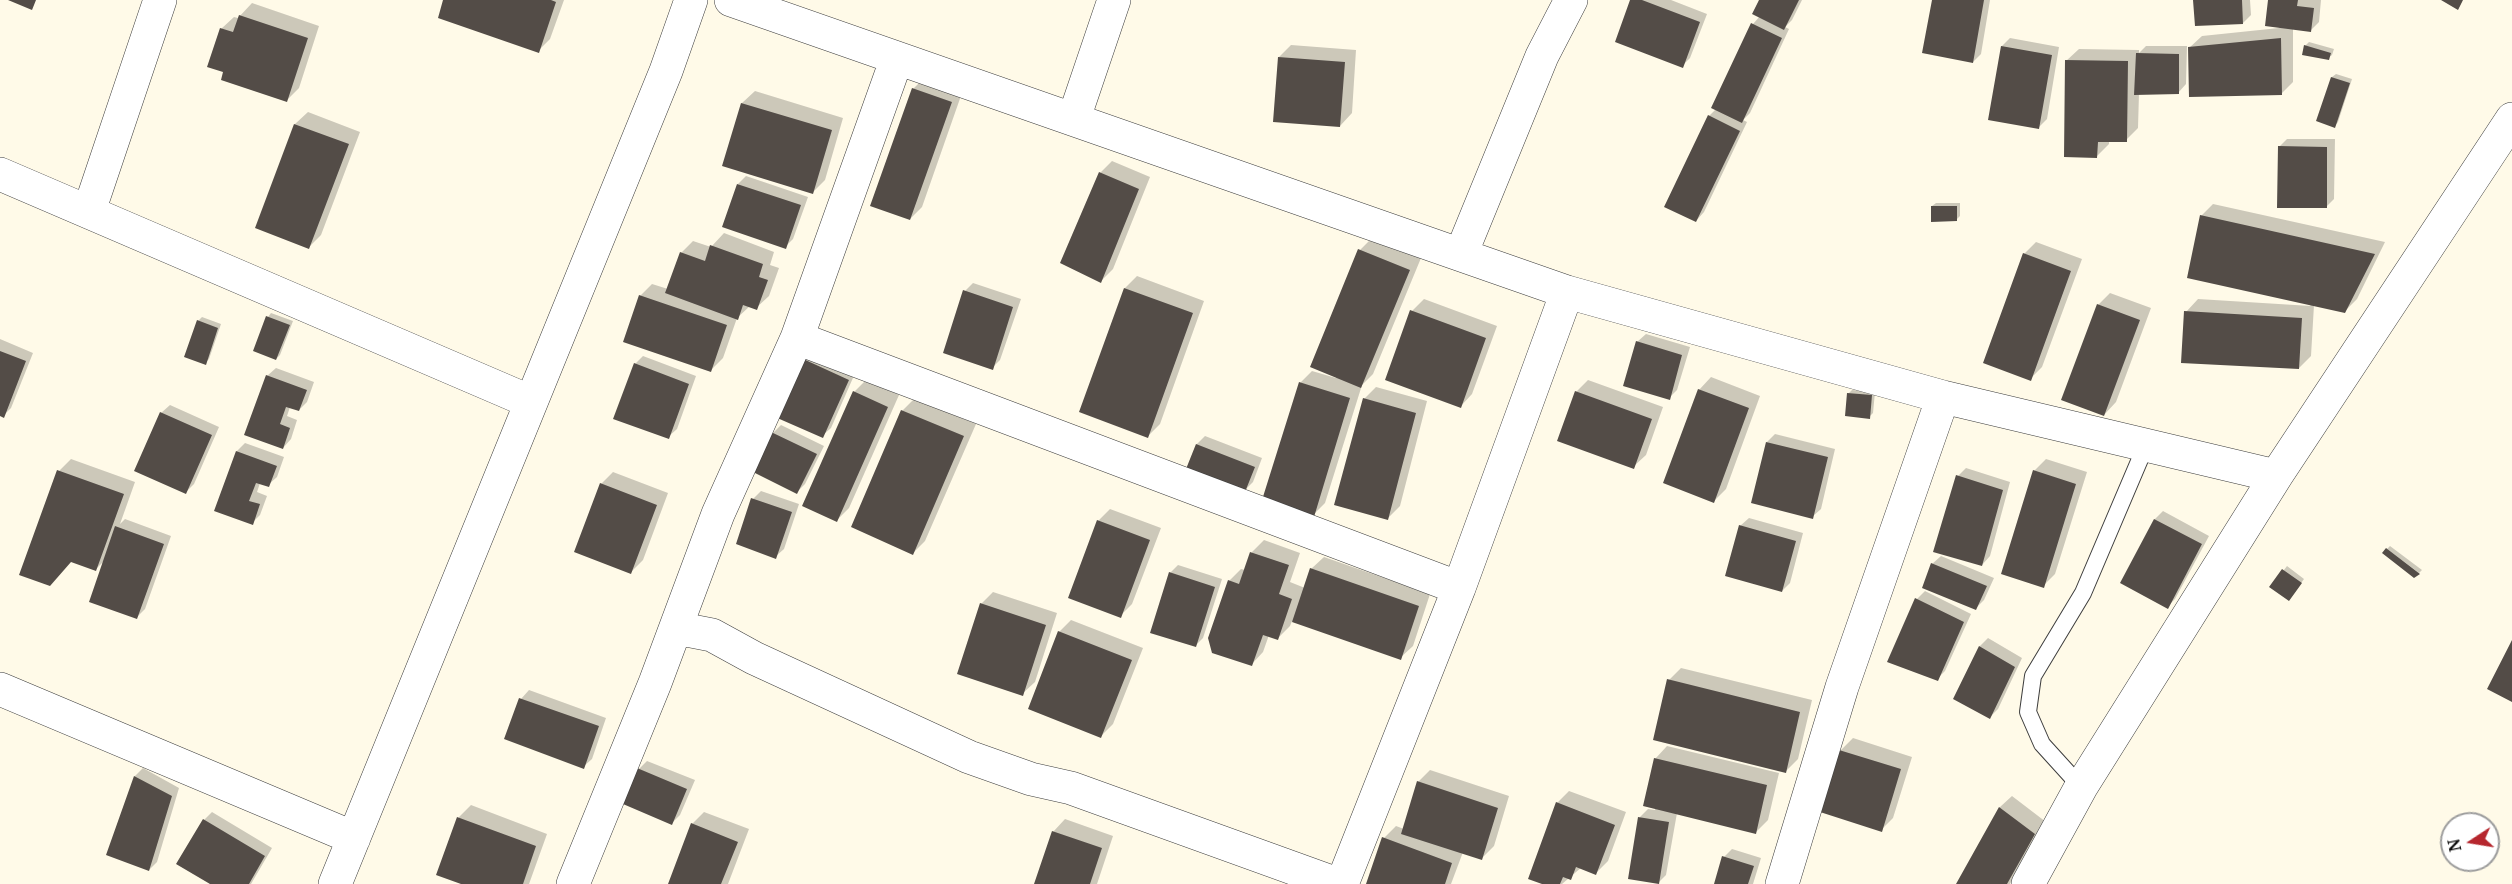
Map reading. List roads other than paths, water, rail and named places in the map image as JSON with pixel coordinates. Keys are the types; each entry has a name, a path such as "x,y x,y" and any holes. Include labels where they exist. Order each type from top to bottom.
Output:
{"street":[{"path":"88,212 160,0"},
{"path":"335,884 666,71 691,0"},
{"path":"731,0 1567,292 1943,397 2276,476"},
{"path":"1074,118 1114,0"},
{"path":"1461,254 1542,56 1571,0"},
{"path":"573,884 676,628 718,514 797,338 897,58"},
{"path":"2028,884 2081,787 2276,476 2512,119"},
{"path":"0,174 531,402"},
{"path":"1342,884 1459,588 1567,292"},
{"path":"797,338 1459,588"},
{"path":"1782,884 1842,687 1943,397"},
{"path":"676,628 712,635 754,658 969,757 1031,779 1071,788 1337,884"},
{"path":"0,689 354,838"}],"lane":[{"path":"2081,787 2042,744 2028,712 2033,676 2083,593 2146,445"}]}
